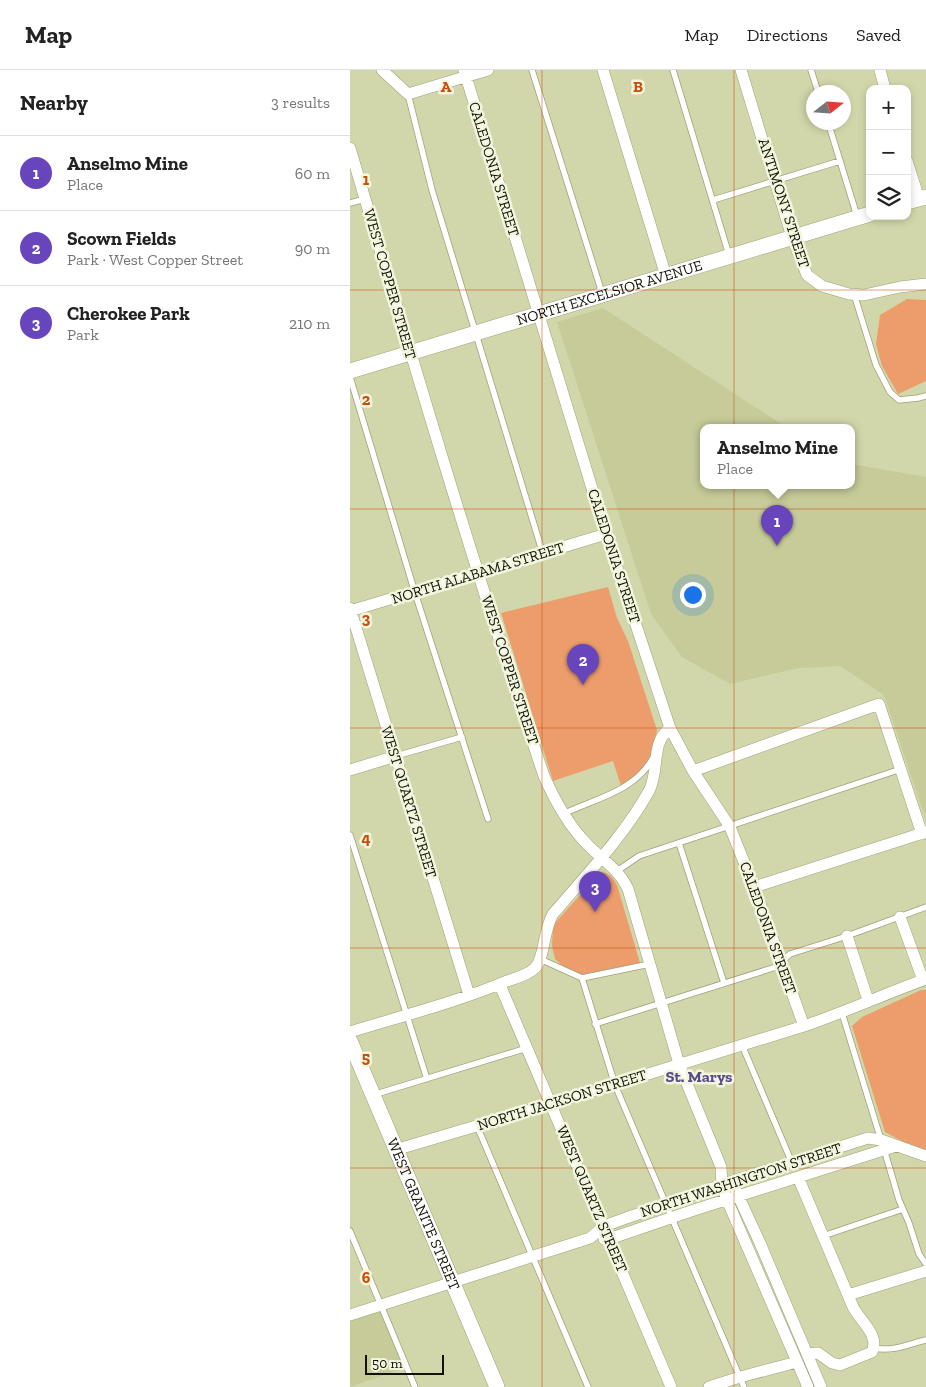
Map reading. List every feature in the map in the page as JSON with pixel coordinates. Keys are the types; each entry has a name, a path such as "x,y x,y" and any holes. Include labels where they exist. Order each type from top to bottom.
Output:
{"street":[{"path":"382,70 408,94 465,73 488,70"},
{"path":"603,70 666,276"},
{"name":"ANTIMONY STREET","path":"741,70 792,237 803,268 814,281 834,291 864,295 900,287 926,284"},
{"path":"880,70 884,85"},
{"name":"CALEDONIA STREET","path":"465,73 606,534 670,728 693,771 730,827 754,887 804,1026"},
{"name":"WEST COPPER STREET","path":"350,148 411,354 544,776 563,814 585,843 617,871 628,889 679,1064 808,1387"},
{"path":"911,175 917,199"},
{"name":"NORTH EXCELSIOR AVENUE","path":"350,372 864,216"},
{"name":"NORTH ALABAMA STREET","path":"350,610 479,574 606,534"},
{"name":"WEST QUARTZ STREET","path":"350,610 469,995"},
{"path":"693,771 879,704 924,833 754,887"},
{"path":"350,1032 500,985 536,968 540,959 546,928 553,914 601,858 637,811 649,790 660,739 670,728"},
{"path":"350,770 396,756"},
{"path":"900,917 924,980"},
{"path":"847,936 868,1000"},
{"name":"NORTH JACKSON STREET","path":"395,1150 804,1026 924,980"},
{"name":"WEST QUARTZ STREET","path":"500,985 672,1387"},
{"name":"WEST GRANITE STREET","path":"350,1041 497,1387"},
{"name":"NORTH WASHINGTON STREET","path":"590,1238 604,1226 665,1204 868,1138 926,1156"},
{"name":"NORTH WASHINGTON STREET","path":"350,1315 590,1238 609,1239 798,1177 883,1144"},
{"path":"798,1177 856,1313 868,1327 874,1342 872,1352 840,1365 832,1363 818,1353 808,1354"},
{"name":"WEST COPPER STREET","path":"732,1198 745,1207 822,1387"},
{"path":"848,1295 926,1271"},
{"path":"709,1387 742,1382 797,1362"}],"lane":[{"path":"532,70 602,295"},
{"path":"673,70 730,258"},
{"path":"811,70 816,85"},
{"path":"408,94 432,190 543,554"},
{"path":"830,130 840,161 864,216"},
{"path":"713,200 840,161"},
{"path":"350,203 365,198"},
{"path":"854,294 876,365 890,392 900,400 926,396"},
{"path":"350,376 415,592 488,819"},
{"path":"396,756 462,737"},
{"path":"563,814 633,782 647,769 656,752"},
{"path":"617,871 638,856 901,769"},
{"path":"350,835 427,1079"},
{"path":"679,843 724,983"},
{"path":"595,1024 776,967 790,954 847,936 926,907"},
{"path":"540,959 582,978 650,964"},
{"path":"582,978 615,1084 742,1382"},
{"path":"842,1013 903,1209 919,1254 926,1264"},
{"path":"742,1045 792,1163"},
{"path":"372,1095 527,1048"},
{"path":"477,1126 588,1387"},
{"path":"823,1236 903,1209"},
{"path":"350,1231 415,1387"},
{"path":"874,1348 893,1349 926,1340"}],"shaded area":[{"path":"907,299 926,300 926,381 898,394 882,366 876,344 880,315"},
{"path":"603,308 781,424 700,424 700,489 855,489 855,465 926,477 926,813 924,814 884,695 840,666 798,668 730,684 682,657 651,614 557,322"},
{"path":"608,587 617,618 628,641 657,730 653,750 642,771 621,786 613,761 553,781 501,613"},
{"path":"601,872 610,876 617,885 640,963 582,975 565,968 555,959 552,946 553,925"},
{"path":"921,990 926,990 926,1154 885,1132 852,1026 862,1017"},
{"path":"380,1304 407,1367 350,1387 350,1315"}],"place":[{"name":"Anselmo Mine","path":"777,546"},
{"name":"Scown Fields","path":"583,685"},
{"name":"Cherokee Park","path":"595,912"}],"district":[{"name":"St. Marys","path":"699,1076"}]}
